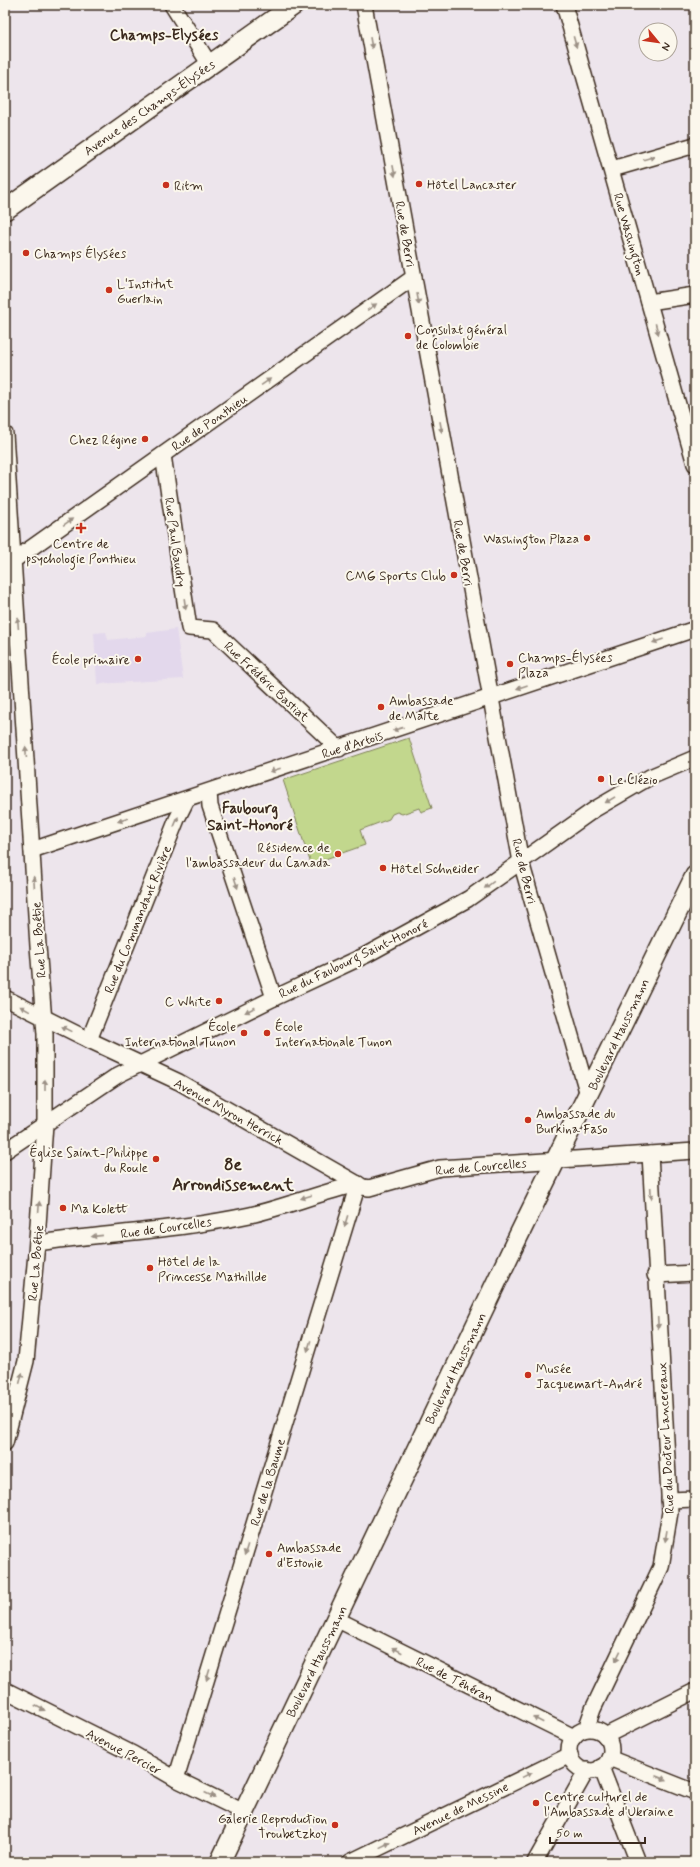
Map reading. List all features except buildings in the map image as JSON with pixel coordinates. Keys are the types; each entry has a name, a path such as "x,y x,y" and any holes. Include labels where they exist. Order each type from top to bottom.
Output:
{"main road":[{"name":"Avenue des Champs-Élysées","path":"5,210 294,5"},
{"name":"Boulevard Haussmann","path":"220,1862 588,1095 695,876"}],"street":[{"path":"172,5 210,65"},
{"name":"Rue de Berri","path":"364,5 521,862 588,1095"},
{"name":"Rue Washington","path":"564,5 612,168 695,464"},
{"path":"612,168 695,145"},
{"name":"Rue de Ponthieu","path":"9,564 414,277"},
{"path":"649,302 695,295"},
{"name":"Rue La Boétie","path":"5,434 9,564 32,850 39,962 45,1019 45,1124 37,1243 26,1361 5,1443"},
{"name":"Rue Paul Baudry","path":"163,455 189,628"},
{"name":"Rue Frédéric Bastiat","path":"189,628 213,630 339,749"},
{"name":"Rue d'Artois","path":"32,850 339,749 695,629"},
{"name":"Rue du Faubourg Saint-Honoré","path":"5,1151 118,1075 140,1063 382,947 468,899 595,809 650,776 695,758"},
{"path":"209,792 210,806 274,998"},
{"name":"Rue du Commandant Rivière","path":"89,1040 177,819 187,799"},
{"name":"Avenue Myron Herrick","path":"5,998 45,1019 179,1082 358,1184"},
{"name":"Rue de Courcelles","path":"37,1243 164,1228 250,1215 326,1191 358,1184 368,1188 440,1168 695,1151"},
{"name":"Rue du Docteur Lancereaux","path":"580,1733 661,1567 670,1512 655,1275 650,1154"},
{"name":"Rue de la Baume","path":"176,1779 358,1184"},
{"path":"655,1275 695,1273"},
{"path":"669,1500 695,1498"},
{"name":"Rue de Téhéran","path":"336,1619 580,1733"},
{"name":"Avenue Percier","path":"5,1690 133,1754 176,1779 244,1812"},
{"path":"605,1736 695,1691"},
{"path":"535,1862 599,1765 610,1745 605,1736 596,1730 580,1733 570,1742 570,1755 575,1764 599,1765 695,1792"},
{"name":"Avenue de Messine","path":"350,1862 570,1755"},
{"path":"599,1765 638,1862"}],"shaded area":[{"name":"École primaire","path":"176,629 183,679 97,684 94,633 106,632 108,640 147,636 147,633"}],"green space":[{"path":"409,738 432,808 421,812 419,808 402,814 397,812 392,814 389,819 360,830 365,845 311,864 283,780"}],"place":[{"name":"Hôtel Lancaster","path":"419,184"},
{"name":"Ritm","path":"166,185"},
{"name":"Champs Élysées","path":"26,253"},
{"name":"L'Institut Guerlain","path":"109,290"},
{"name":"Consulat général de Colombie","path":"408,336"},
{"name":"Chez Régine","path":"145,439"},
{"name":"Centre de psychologie Ponthieu","path":"81,528"},
{"name":"Washington Plaza","path":"587,538"},
{"name":"CMG Sports Club","path":"454,575"},
{"name":"École primaire","path":"138,659"},
{"name":"Champs-Élysées Plaza","path":"510,664"},
{"name":"Ambassade de Malte","path":"381,707"},
{"name":"Le Clézio","path":"601,779"},
{"name":"Résidence de l'ambassadeur du Canada","path":"338,854"},
{"name":"Hôtel Schneider","path":"383,868"},
{"name":"C White","path":"219,1001"},
{"name":"École International Tunon","path":"244,1033"},
{"name":"École Internationale Tunon","path":"267,1033"},
{"name":"Ambassade du Burkina Faso","path":"528,1120"},
{"name":"Église Saint-Philippe du Roule","path":"156,1159"},
{"name":"Ma Kolett","path":"63,1208"},
{"name":"Hôtel de la Princesse Mathillde","path":"150,1268"},
{"name":"Musée Jacquemart-André","path":"528,1375"},
{"name":"Ambassade d'Estonie","path":"269,1554"},
{"name":"Centre culturel de l'Ambassade d'Ukraine","path":"536,1803"},
{"name":"Galerie Reproduction Troubetzkoy","path":"335,1825"}],"district":[{"name":"Champs-Elysées","path":"164,35"},
{"name":"Faubourg Saint-Honoré","path":"250,816"},
{"name":"8e Arrondissement","path":"233,1174"}]}
